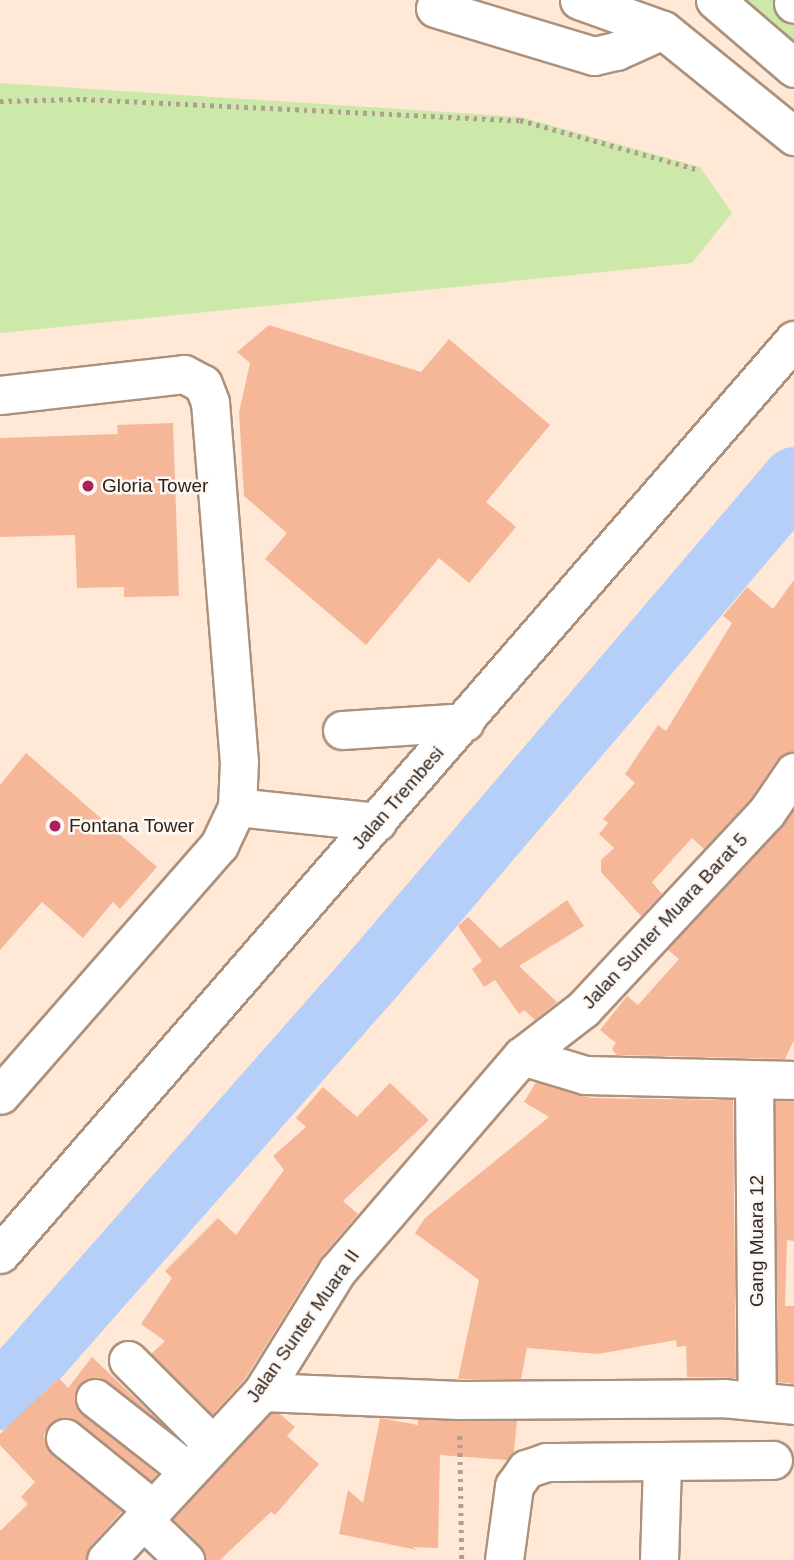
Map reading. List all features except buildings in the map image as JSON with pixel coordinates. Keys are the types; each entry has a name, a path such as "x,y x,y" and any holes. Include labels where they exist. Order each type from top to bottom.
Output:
{"street":[{"path":"579,0 657,15 794,136"},
{"path":"715,0 794,68"},
{"path":"435,8 594,56 616,51 657,15"},
{"name":"Jalan Trembesi","path":"0,1254 465,722 794,340"},
{"path":"0,395 184,374 203,384 210,402 234,692 237,807 219,845 0,1095"},
{"path":"342,730 465,722"},
{"name":"Jalan Sunter Muara Barat 5","path":"522,1056 583,1009 766,813 794,772"},
{"path":"237,807 377,822"},
{"path":"522,1056 585,1076 794,1080"},
{"name":"Jalan Sunter Muara II","path":"106,1560 262,1392 337,1271 522,1056"},
{"name":"Gang Muara 12","path":"754,1080 757,1401"},
{"path":"128,1360 212,1444"},
{"path":"262,1392 460,1400 757,1401 794,1405"},
{"path":"95,1398 188,1471"},
{"path":"65,1438 149,1516 185,1560"},
{"path":"504,1560 514,1486 526,1469 546,1462 662,1464 773,1460"},
{"path":"659,1560 662,1464"}],"path":[{"path":"0,101 83,99 520,120 696,169"},
{"path":"460,1400 462,1560"}],"green space":[{"path":"747,0 794,0 794,43"},
{"path":"0,83 521,117 700,167 732,213 692,263 0,333"}],"waterway":[{"path":"0,1397 375,971 794,479"}],"place":[{"name":"Gloria Tower","path":"88,486"},
{"name":"Fontana Tower","path":"55,826"}]}
